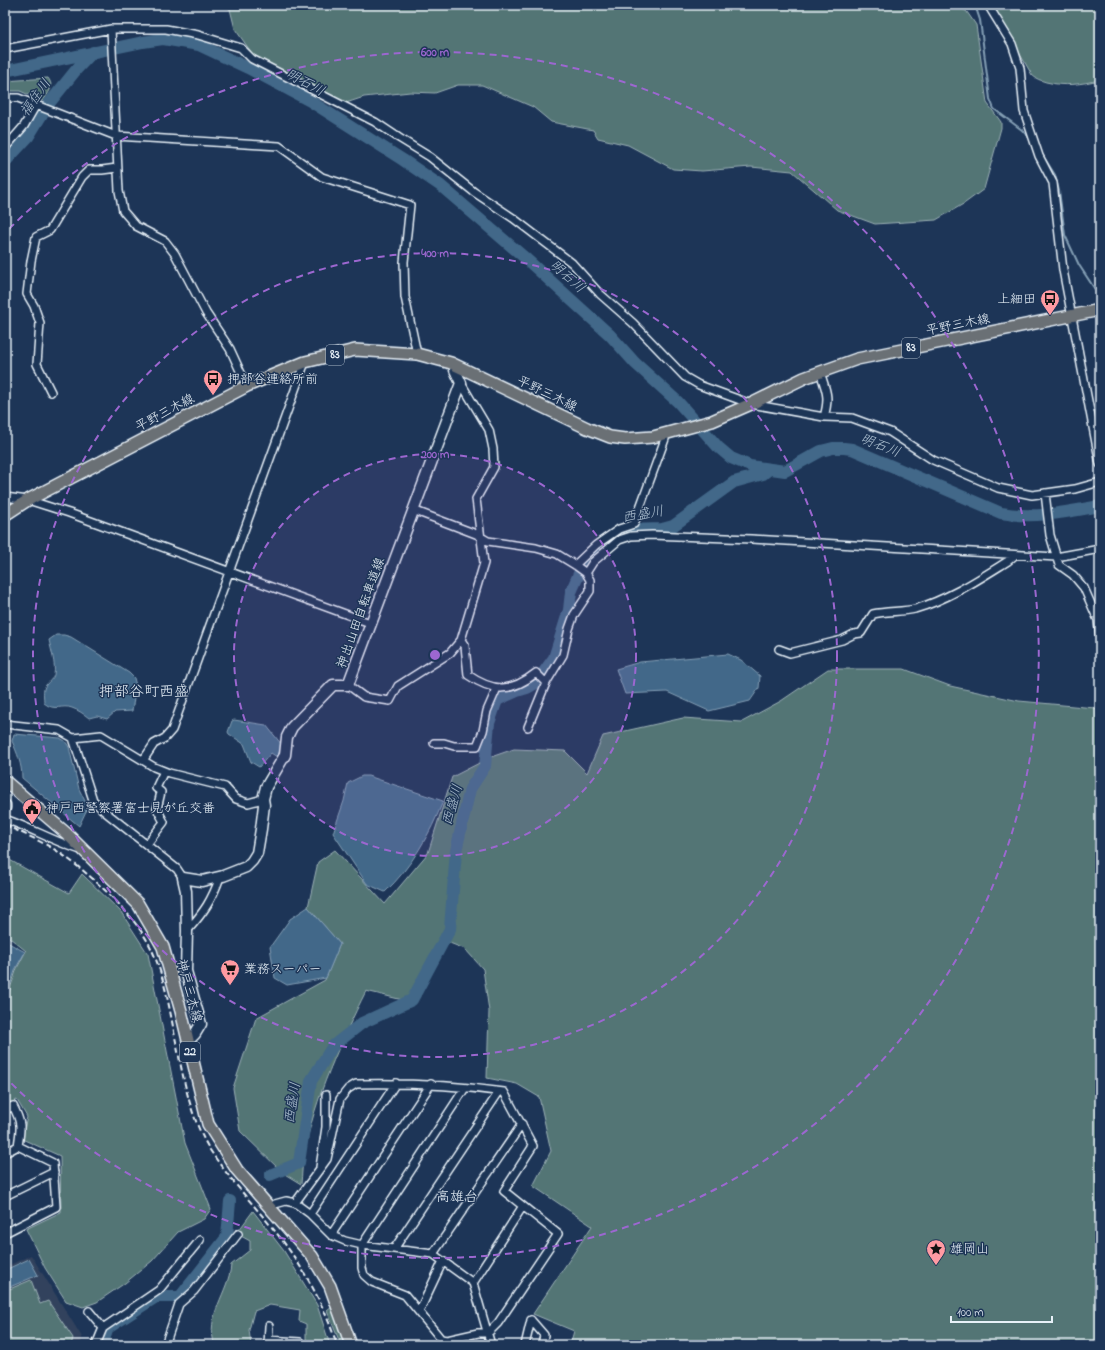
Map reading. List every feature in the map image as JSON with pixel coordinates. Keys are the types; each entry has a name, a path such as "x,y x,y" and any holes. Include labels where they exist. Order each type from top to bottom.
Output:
{"main road":[{"name":"平野三木線","path":"5,515 28,500 247,386 305,362 355,350 417,354 453,367 610,437 625,439 653,438 712,421 804,378 857,359 1100,310"},
{"path":"453,367 461,383"},
{"name":"神出山田自転車道線","path":"183,878 190,878 202,882 220,877 246,867 257,853 264,805 263,799 266,787 285,755 287,737 292,727 333,685 348,685 461,383"},
{"name":"神戸三木線","path":"5,781 66,833 138,904 163,946 190,1039 208,1124 237,1170 312,1256 330,1286 351,1345"},
{"path":"183,878 186,891 186,971 201,1024 199,1029 190,1039"}],"street":[{"path":"988,5 1012,44 1020,68 1024,111 1039,156 1053,183 1063,270 1100,464"},
{"path":"111,29 117,168 123,211 136,226 165,241 175,254 206,313 230,349 247,386"},
{"path":"5,49 111,29 166,29 198,35 240,48 252,59 375,122 430,157 474,192 513,218 572,264 600,294 633,323 685,377 699,385 751,404 824,417 852,418 890,432 933,460 987,484 1017,492 1032,495 1075,489 1100,482"},
{"path":"5,98 18,98 116,136 279,146 322,177 410,205 404,262 405,297 417,354"},
{"path":"5,148 24,126 36,105"},
{"path":"51,392 37,364 40,323 34,306 27,294 30,266 36,237 50,230 82,177 89,170 117,168"},
{"path":"144,759 154,744 165,738 172,730 305,362"},
{"path":"820,372 827,394 828,404 824,417"},
{"path":"348,685 364,697 390,701 398,686 450,653 461,640 484,563 476,499 494,467 493,449 489,430 461,383"},
{"path":"575,564 596,545 613,533 619,529 634,524 665,439 665,434"},
{"path":"1045,493 1050,535 1059,565 1073,575 1084,588 1098,620 1100,639"},
{"path":"5,497 28,500 69,513 370,623"},
{"path":"413,510 476,534 488,541 536,548 557,554 575,564 586,573 590,580 590,591 574,615 563,655 546,683 528,727"},
{"path":"586,573 593,562 619,540 631,536 666,535 751,539 1056,557 1100,549"},
{"path":"779,649 790,653 842,640 854,634 861,633 873,614 914,609 952,594 1008,561 1015,555"},
{"path":"461,640 465,646 468,675 475,680 497,688 508,689 528,679 536,673 546,683"},
{"path":"434,742 454,746 477,746 483,732 487,711 497,688"},
{"path":"5,724 59,730 73,738 101,735 144,759 154,767 164,771 225,787 236,799 248,803 263,799"},
{"path":"73,738 93,800 104,811 177,869 183,878"},
{"path":"147,844 164,822 157,808 161,792 156,788 164,771"},
{"path":"5,819 31,828 66,846 85,852"},
{"path":"187,931 203,913 214,896 220,877"},
{"path":"310,1214 396,1083"},
{"path":"295,1203 327,1159 340,1099 348,1089 356,1084 431,1084 504,1092 533,1146 504,1191 558,1234 498,1323 488,1333 478,1333 447,1340 441,1339 405,1295 372,1282 364,1275 362,1268 362,1245 465,1088"},
{"path":"331,1235 431,1084"},
{"path":"394,1249 499,1092"},
{"path":"320,1168 326,1127 326,1095"},
{"path":"5,1110 13,1106 22,1126 18,1146"},
{"path":"433,1254 522,1124"},
{"path":"5,1153 18,1146"},
{"path":"5,1233 56,1207 53,1164 18,1146"},
{"path":"5,1196 54,1172"},
{"path":"271,1208 275,1204 286,1201 295,1203 310,1214 331,1235 345,1241 362,1245 433,1254 473,1283 491,1345"},
{"path":"473,1283 522,1206"},
{"path":"165,1345 179,1304 194,1291 238,1234"},
{"path":"96,1345 103,1328 159,1290 200,1240"},
{"path":"419,1312 443,1261"},
{"path":"89,1311 103,1328"},
{"path":"525,1345 531,1320 544,1335 542,1345"},
{"path":"269,1326 268,1343 300,1342"}],"shaded area":[{"path":"56,635 71,637 129,673 134,678 136,686 132,711 115,712 107,719 97,716 89,718 72,708 52,707 44,703 44,689 52,679 54,671 54,662 49,640"},
{"path":"728,654 741,660 760,676 759,688 750,701 709,711 667,692 625,694 616,669 640,662"},
{"path":"234,720 266,725 282,745 277,757 271,753 259,767 251,762 244,744 228,732 232,721"},
{"path":"14,734 60,738 65,741 69,747 79,789 88,807 79,826 22,778 20,763 12,741"},
{"path":"362,776 368,776 443,801 419,850 403,873 385,892 367,884 333,833 344,801 348,783"},
{"path":"308,907 340,944 326,978 287,985 275,978 270,947 290,919"},
{"path":"5,941 25,952 16,968 8,991 5,994"},
{"path":"31,1255 82,1337 81,1345 5,1345 5,1267"},
{"path":"29,1259 38,1275 5,1289 5,1270"}],"green space":[{"path":"223,5 958,5 967,12 976,25 987,103 1001,122 1001,128 984,189 965,203 936,220 875,224 837,210 792,171 751,167 702,171 673,169 628,145 598,138 593,130 551,122 533,107 482,85 458,85 435,93 410,92 364,97 346,103 254,56 235,29 230,9"},
{"path":"992,5 1100,5 1100,80 1067,85 1053,84 1035,78"},
{"path":"48,78 51,87 49,93 43,101 20,91 5,91 5,81"},
{"path":"828,669 904,669 950,686 1019,701 1095,708 1100,711 1100,1345 570,1345 574,1331 533,1314 592,1226 533,1186 551,1151 539,1097 517,1084 487,1078 489,1011 483,969 465,949 447,942 407,1001 366,991 338,1050 322,1091 304,1154 301,1184 283,1173 240,1131 233,1088 256,1018 325,980 340,944 308,907 318,862 335,850 385,904 428,853 452,777 491,757 514,749 565,751 587,773 603,736 683,718 742,722 781,701"},
{"path":"6,858 69,893 82,874 121,912 148,954 185,1143 211,1209 204,1219 178,1232 152,1261 125,1283 97,1302 83,1307 66,1301 45,1268 26,1229 61,1212 60,1156 22,1139 27,1117 17,1100 5,1105 5,995 9,992 17,968 26,951 5,934"},
{"path":"253,1211 284,1251 317,1305 330,1345 306,1345 306,1324 299,1321 300,1310 270,1305 254,1311 249,1330 251,1345 215,1345 212,1335 213,1324 231,1265 250,1250 250,1241 241,1236 239,1230"},
{"path":"31,1280 40,1304 48,1301 73,1338 71,1345 12,1345 5,1342 5,1291"},
{"path":"332,1307 347,1345 341,1345 327,1311"}],"waterway":[{"path":"975,5 980,20 990,99 994,109 1022,130 1031,140"},
{"name":"明石川","path":"5,71 163,39 199,45 248,68 310,101 441,186 524,257 610,335 635,363 678,402 718,447 731,458 750,466 785,471 821,451 833,448 852,449 1001,513 1014,515 1039,515 1100,506"},
{"name":"福住川","path":"5,162 28,137 47,106 76,70 93,52"},
{"path":"1040,151 1055,175 1059,191 1065,235 1079,265 1100,297"},
{"name":"西盛川","path":"270,1175 299,1163 311,1081 333,1046 362,1023 412,1000 450,929 456,851 470,789 485,766 489,723 497,700 536,683 554,658 569,610 571,592 582,567 597,551 616,536 628,530 662,529 673,526 734,482 763,474 768,470"},
{"name":"西盛川","path":"102,1345 108,1328 156,1297 180,1297 227,1237 230,1201"}],"railway":[{"path":"5,825 45,844 82,869 108,893 132,919 149,944 159,966 188,1095 203,1137 218,1162 282,1240 307,1277 327,1317 337,1345"}],"place":[{"name":"上細田","path":"1050,316"},
{"name":"押部谷連絡所前","path":"213,396"},
{"name":"神戸西警察署富士見が丘交番","path":"32,825"},
{"name":"業務スーパー","path":"230,986"},
{"name":"雄岡山","path":"936,1266"}],"district":[{"name":"押部谷町西盛","path":"144,692"},
{"name":"高雄台","path":"457,1197"}]}
